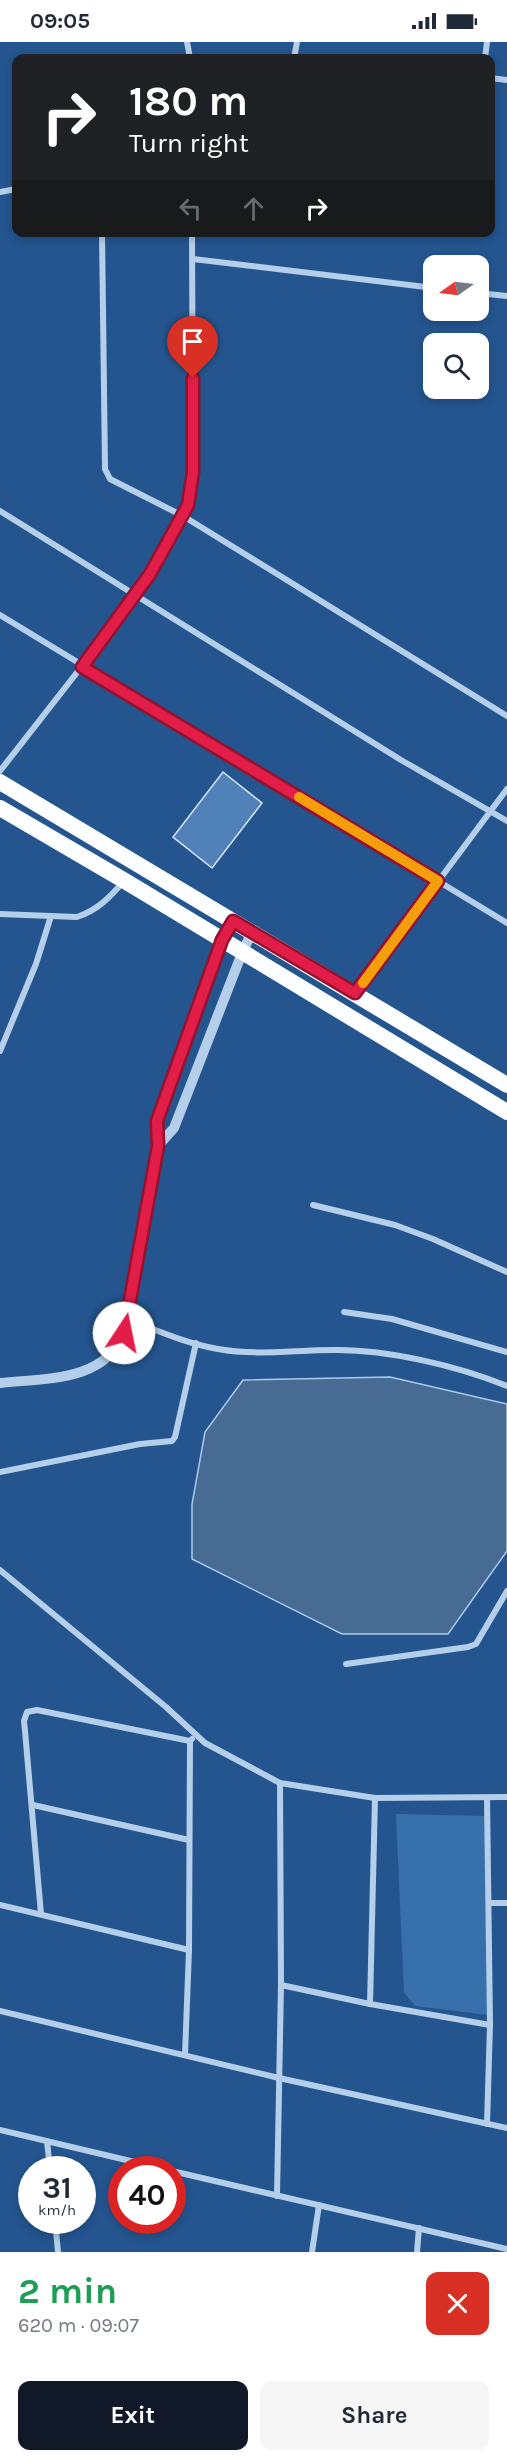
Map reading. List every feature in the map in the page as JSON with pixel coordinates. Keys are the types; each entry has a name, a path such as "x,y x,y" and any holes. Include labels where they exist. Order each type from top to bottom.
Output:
{"highway":[{"path":"0,782 507,1085"},
{"path":"0,808 507,1112"}],"street":[{"path":"102,237 105,469 110,479 183,516 507,716"},
{"path":"0,771 135,597 183,516 191,495 193,472 192,237"},
{"path":"192,259 423,287"},
{"path":"489,295 507,297"},
{"path":"0,511 135,597 401,760 507,821"},
{"path":"0,615 82,667 507,923"},
{"path":"355,993 507,789"},
{"path":"0,914 77,917 89,913 105,902 124,881"},
{"path":"0,1051 36,964 51,916"},
{"path":"0,1383 74,1374 103,1361 119,1346 127,1319 158,1146 157,1121 222,940 233,921"},
{"path":"158,1146 174,1128 242,952 252,932"},
{"path":"313,1205 394,1225 433,1239 507,1272"},
{"path":"344,1312 392,1319 507,1352"},
{"path":"127,1319 217,1349 245,1352 333,1350 395,1355 485,1377 507,1386"},
{"path":"0,1472 140,1444 172,1441 196,1343"},
{"path":"0,1570 166,1707 206,1743 280,1783 375,1798 507,1797"},
{"path":"346,1664 476,1644 507,1591"},
{"path":"41,1914 24,1721 29,1711 37,1710 189,1741"},
{"path":"185,2055 189,1950 189,1741 196,1734"},
{"path":"277,2196 281,1985 280,1783"},
{"path":"370,2004 375,1798"},
{"path":"487,2124 490,2025 488,1798"},
{"path":"33,1804 189,1840"},
{"path":"490,1903 507,1903"},
{"path":"0,1905 189,1950"},
{"path":"281,1985 370,2004 490,2025"},
{"path":"0,2011 279,2078 507,2128"},
{"path":"0,2130 110,2156"},
{"path":"47,2141 49,2156"},
{"path":"186,2174 507,2249"},
{"path":"312,2252 320,2205"},
{"path":"417,2252 419,2228"},
{"path":"56,2234 58,2252"}],"shaded area":[{"path":"390,1377 507,1404 507,1551 448,1634 342,1634 192,1559 192,1504 205,1432 243,1380"},
{"path":"396,1814 485,1816 488,2015 415,2006 404,1993"}],"building":[{"path":"223,772 262,803 212,868 173,837"}],"slow traffic":[{"path":"299,797 438,881 363,983"}],"route":[{"path":"124,1333 158,1146 157,1121 222,940 233,921 355,993 438,881 82,667 135,597 188,505 193,472 193,378"}]}
